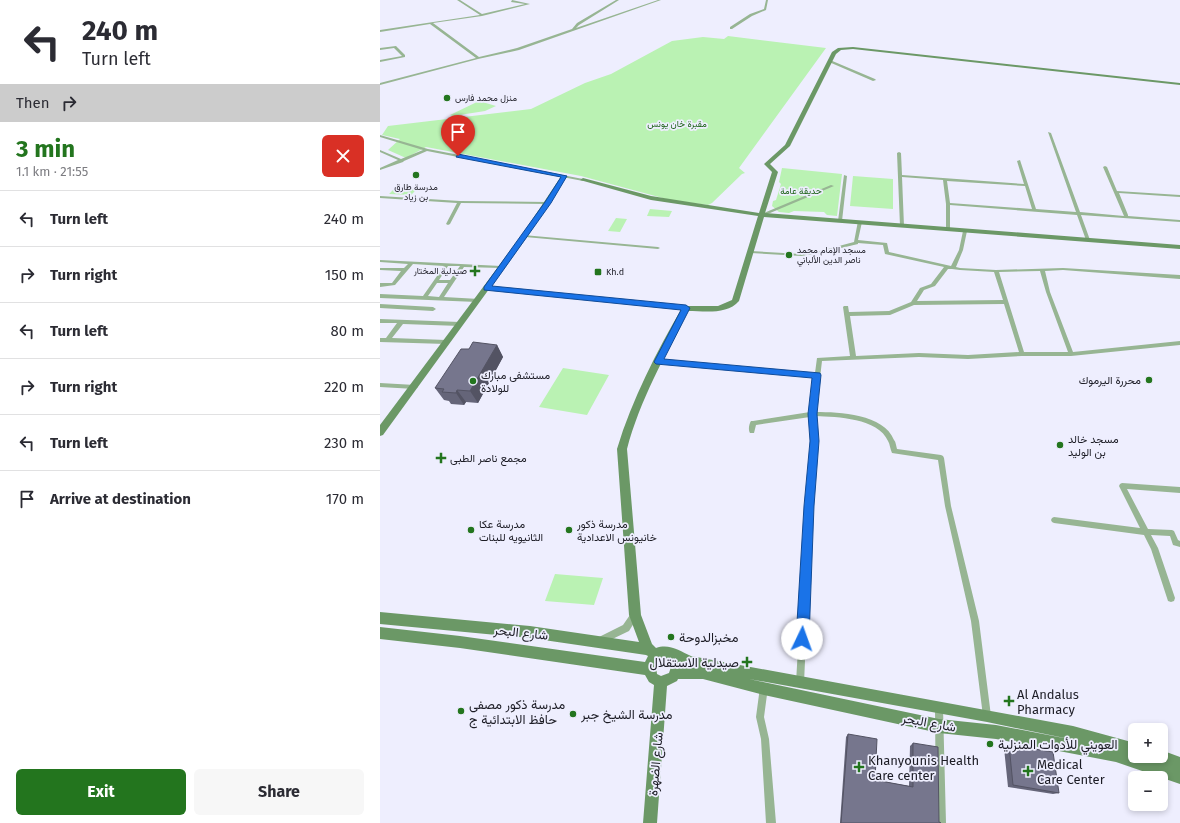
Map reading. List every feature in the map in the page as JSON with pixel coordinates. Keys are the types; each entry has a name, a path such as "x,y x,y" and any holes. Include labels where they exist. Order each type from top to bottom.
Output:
{"street":[{"path":"458,0 481,15"},
{"path":"572,31 578,24 618,0"},
{"path":"380,84 518,49 660,0"},
{"path":"731,28 751,15 765,9 767,0"},
{"path":"380,30 481,15 529,4 512,1"},
{"path":"431,23 478,58"},
{"path":"380,49 395,47 404,56 380,61"},
{"path":"487,288 686,308 722,309 730,306 735,301 761,215 776,172 767,164 787,146 834,53 838,50 853,48 1180,84"},
{"path":"830,61 874,80"},
{"path":"1049,133 1088,240"},
{"path":"380,136 427,150 583,180 651,198 761,215 1180,247"},
{"path":"380,169 427,150"},
{"path":"380,151 402,161"},
{"path":"899,153 902,226"},
{"path":"1019,161 1034,210"},
{"path":"1105,167 1126,216"},
{"path":"380,432 525,236 548,203 564,176"},
{"path":"840,221 845,176"},
{"path":"900,176 1026,185"},
{"path":"945,179 948,204 948,229"},
{"path":"761,215 832,186"},
{"path":"1117,192 1180,196"},
{"path":"380,197 460,202 548,203"},
{"path":"448,224 460,202"},
{"path":"948,204 1180,221"},
{"path":"751,252 800,255 820,252 856,243 860,222"},
{"path":"953,267 961,250 966,230"},
{"path":"525,236 658,248"},
{"path":"856,241 885,244 887,253 953,267 996,271 1064,269 1180,278"},
{"path":"380,261 501,267"},
{"path":"380,285 387,286 393,284 412,262"},
{"path":"424,298 447,264"},
{"path":"441,298 463,265"},
{"path":"913,303 922,289 933,285 946,268 953,267"},
{"path":"380,270 405,270"},
{"path":"1042,270 1048,292 1071,354"},
{"path":"996,271 1022,354"},
{"path":"435,281 451,282"},
{"path":"380,296 387,286"},
{"path":"380,296 477,300"},
{"path":"848,314 890,313 913,303 1006,302"},
{"path":"380,306 433,309"},
{"path":"846,307 853,356"},
{"path":"648,650 635,615 622,449 630,420 686,308"},
{"path":"380,321 460,324"},
{"path":"388,340 401,322"},
{"path":"380,340 446,342"},
{"path":"800,683 809,506 814,441 813,414 819,359 853,356 919,355 968,357 1022,354 1071,354 1180,344"},
{"path":"659,362 817,375"},
{"path":"380,385 414,387"},
{"path":"752,431 753,423 813,414 869,420 891,437 894,442 894,451 941,458 948,506 975,621 987,716"},
{"path":"1171,598 1154,548 1122,486 1180,490"},
{"path":"1054,520 1145,532 1172,533 1176,543 1180,544"},
{"path":"597,642 626,628 635,615"},
{"name":"شارع البحر","path":"380,618 530,632 661,652"},
{"name":"شارع البحر","path":"380,633 574,657 650,669"},
{"path":"661,652 669,652 676,656 678,665 676,673 669,680 661,682 653,678 650,669 652,659 661,652"},
{"name":"شارع البحر","path":"676,656 691,662 765,682 939,726 996,732 1116,755 1180,777"},
{"name":"شارع البحر","path":"676,673 703,673 765,682 800,683 987,716 1073,733 1128,748"},
{"name":"شارع الضهرة","path":"650,823 661,682"},
{"path":"765,682 760,717 765,739 771,823"},
{"path":"939,708 941,823"},
{"path":"1168,760 1180,764"}],"green space":[{"name":"مقبرة خان يونس","path":"728,36 826,48 739,168 745,173 742,174 712,203 708,205 670,200 581,176 426,147 406,158 388,150 400,139 382,135 388,126 531,109 585,83 611,74 672,41 703,37 724,39"},
{"path":"479,101 496,106 485,111 453,116 450,115"},
{"name":"حديقة عامة","path":"782,168 842,174 837,216 827,215 824,212 779,212 772,206 773,201 776,200 781,184 779,182"},
{"path":"853,176 893,179 893,209 850,206"},
{"path":"395,188 417,189 411,195 389,194"},
{"path":"650,209 672,211 669,217 647,216"},
{"path":"616,218 627,219 620,232 608,231"},
{"path":"563,368 609,375 587,415 539,407"},
{"path":"555,574 603,578 594,605 545,601"}],"building":[{"path":"473,342 497,345 470,391 457,390 456,393 442,392 444,389 435,388 461,349 469,349"},
{"name":"Khanyounis Health Care center","path":"848,734 877,739 875,780 913,787 913,743 938,747 939,822 941,823 841,823"},
{"name":"Medical Care Center","path":"1009,745 1053,752 1059,793 1013,785"}],"place":[{"name":"منزل محمد فارس","path":"447,98"},
{"name":"مدرسة طارق بن زياد","path":"416,175"},
{"name":"مسجد الإمام محمد ناصر الدين الألباني","path":"789,255"},
{"name":"صيدلية المختار","path":"475,271"},
{"name":"Kh.d","path":"598,272"},
{"name":"محررة اليرموك","path":"1149,380"},
{"name":"مستشفى مبارك للولادة","path":"473,381"},
{"name":"مسجد خالد بن الوليد","path":"1060,445"},
{"name":"مجمع ناصر الطبى","path":"441,458"},
{"name":"مدرسة عكا الثانيويه للبنات","path":"471,530"},
{"name":"مدرسة ذكور خانيونس الاعدادية","path":"569,530"},
{"name":"مخبزالدوحة","path":"671,637"},
{"name":"صيدلية الاستقلال","path":"747,662"},
{"name":"Al Andalus Pharmacy","path":"1009,701"},
{"name":"مدرسة ذكور مصفى حافظ الابتدائية ج","path":"461,711"},
{"name":"مدرسة الشيخ جبر","path":"573,714"},
{"name":"العويني للأدوات المنزلية","path":"990,744"},
{"name":"Khanyounis Health Care center","path":"859,767"},
{"name":"Medical Care Center","path":"1028,771"}],"route":[{"path":"458,156 564,176 548,203 487,288 686,308 659,362 772,370 817,375 813,414 814,441 802,639"}]}
